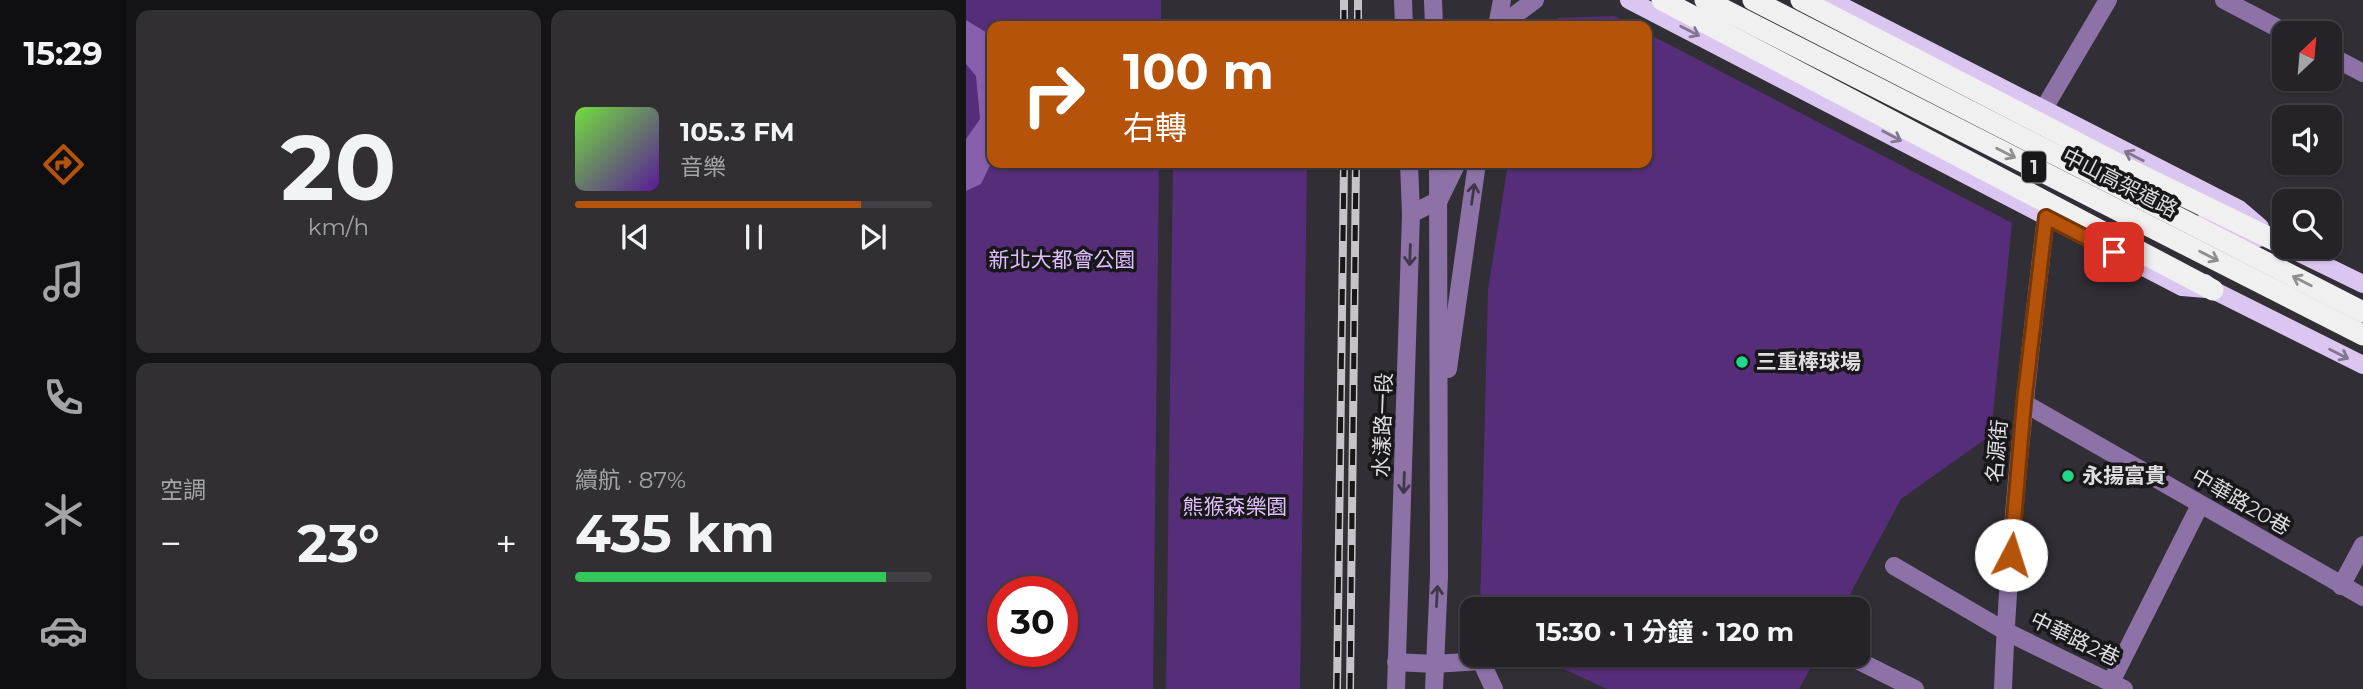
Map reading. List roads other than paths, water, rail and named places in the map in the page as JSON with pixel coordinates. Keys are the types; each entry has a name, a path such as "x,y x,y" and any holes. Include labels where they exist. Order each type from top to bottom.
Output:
{"highway":[{"name":"1","path":"1662,0 2213,290"},
{"name":"中山高架道路","path":"1753,0 2363,312"},
{"name":"1","path":"1801,0 2046,119 2272,239"},
{"name":"中山高架道路","path":"1687,1 2363,335"}],"main road":[{"name":"1","path":"1629,0 2182,287 2213,290"},
{"name":"1","path":"1769,0 2230,232 2272,242"},
{"name":"1","path":"1830,0 2046,119"},
{"name":"1","path":"1687,1 2192,269 2213,290 2363,366"},
{"name":"1","path":"2312,259 2363,284"}],"street":[{"path":"1403,0 1404,21"},
{"path":"1433,0 1434,21"},
{"path":"1499,21 1503,0"},
{"path":"1505,21 1535,0"},
{"path":"2046,119 2108,0"},
{"path":"2224,0 2272,25"},
{"path":"2342,62 2363,73"},
{"name":"水漾路一段","path":"1396,689 1411,214 1409,168"},
{"path":"1434,689 1438,576 1438,168"},
{"path":"1411,214 1439,200 1455,168"},
{"path":"1439,431 1476,168"},
{"name":"名源街","path":"2003,689 2005,631 2024,403 2046,217"},
{"name":"中華路20巷","path":"2024,403 2363,597"},
{"path":"2118,686 2200,505"},
{"path":"2341,586 2363,545"},
{"name":"中華路2巷","path":"1894,566 2005,631 2118,686"},
{"path":"1396,662 1434,664 1481,661 1494,689"},
{"path":"1870,666 1915,689"}],"railway":[{"path":"1344,0 1344,21"},
{"path":"1358,0 1358,21"},
{"path":"1337,689 1344,168"},
{"path":"1350,689 1356,168"}],"place":[{"name":"三重棒球場","path":"1742,362"},
{"name":"永揚富貴","path":"2068,476"}],"park label":[{"name":"新北大都會公園","path":"1062,260"},
{"name":"熊猴森樂園","path":"1235,507"}]}
